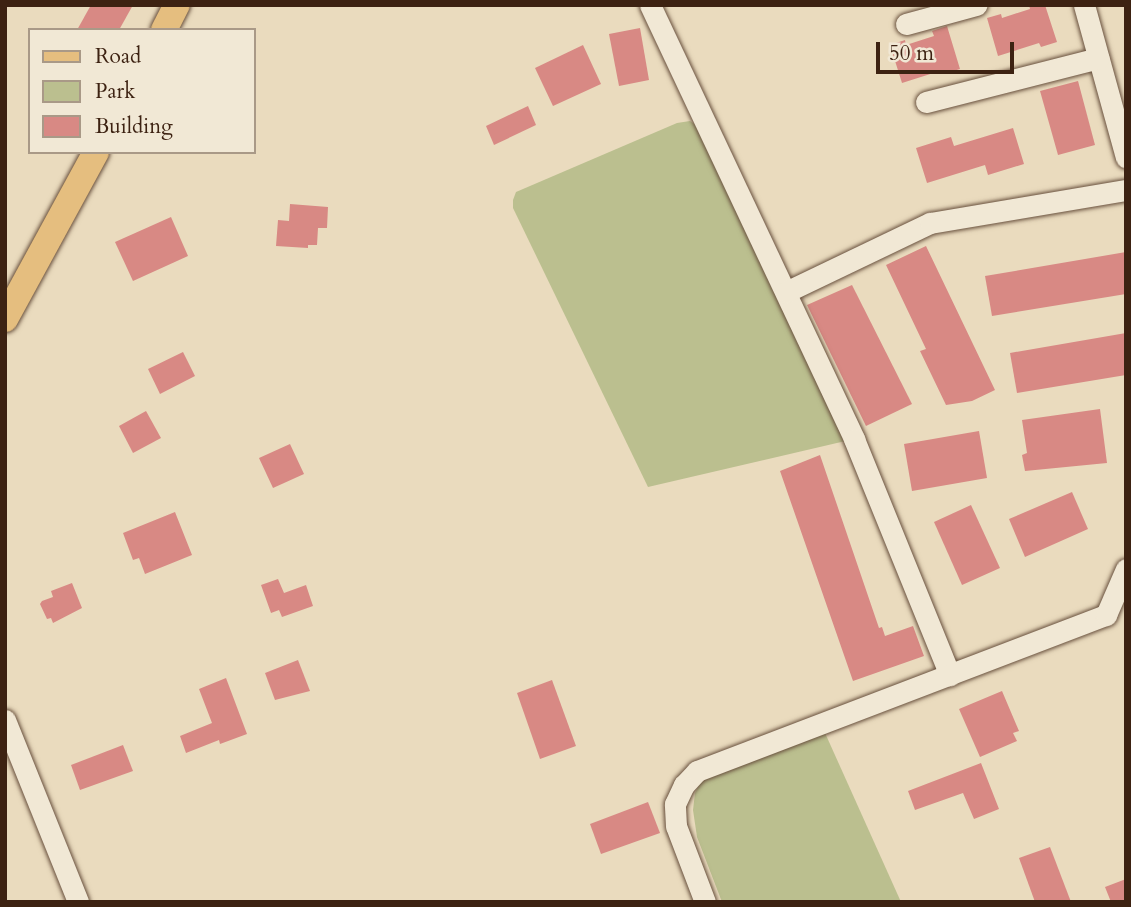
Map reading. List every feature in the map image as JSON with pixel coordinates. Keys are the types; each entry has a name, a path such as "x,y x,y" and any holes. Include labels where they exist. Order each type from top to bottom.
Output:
{"main road":[{"path":"164,28 177,5"},
{"path":"5,319 95,154"}],"street":[{"path":"650,5 854,439 950,675"},
{"path":"906,24 976,5"},
{"path":"1083,5 1126,157"},
{"path":"926,102 1098,58"},
{"path":"786,292 930,223 1126,190"},
{"path":"705,902 677,826 674,804 684,785 697,771 1106,615 1126,569"},
{"path":"5,720 78,902"}],"green space":[{"path":"690,121 699,127 854,439 648,487 513,208 513,200 516,192 677,123"},
{"path":"821,724 901,902 722,902 697,837 693,810 695,793 703,777"}],"building":[{"path":"91,5 133,5 120,28 78,28"},
{"path":"1029,5 1045,5 1057,42 1041,47 1039,43 998,56 987,18 1001,14 1002,18 1030,9"},
{"path":"947,26 960,69 944,74 943,70 902,83 890,45 905,40 906,45 934,36 932,31"},
{"path":"640,28 649,80 619,86 609,34"},
{"path":"583,45 601,84 553,106 535,68"},
{"path":"1078,81 1095,145 1058,155 1040,91"},
{"path":"528,106 536,125 494,145 486,126"},
{"path":"1013,128 1024,164 988,175 985,165 927,183 916,148 951,137 954,146"},
{"path":"290,204 328,207 327,228 318,228 317,245 308,245 308,248 276,246 278,220 289,221"},
{"path":"171,217 188,256 133,281 115,242"},
{"path":"926,246 995,390 972,401 946,405 920,351 926,349 886,265"},
{"path":"1126,252 1126,294 992,316 985,276"},
{"path":"852,285 912,404 866,426 807,305"},
{"path":"1126,333 1126,375 1017,393 1010,353"},
{"path":"183,352 195,376 160,394 148,369"},
{"path":"1100,409 1107,463 1025,471 1022,455 1027,453 1022,420"},
{"path":"146,411 161,438 133,453 119,426"},
{"path":"979,431 987,478 912,491 904,444"},
{"path":"290,444 304,474 273,488 259,458"},
{"path":"820,455 879,628 882,627 885,636 913,626 924,656 853,681 780,471"},
{"path":"1072,492 1088,529 1025,557 1009,519"},
{"path":"971,505 1000,568 962,585 934,522"},
{"path":"175,512 192,555 145,574 139,558 133,560 123,533"},
{"path":"278,579 284,593 306,585 313,606 282,617 279,610 271,613 261,585"},
{"path":"72,583 82,608 53,623 51,618 47,619 40,604 53,597 51,591"},
{"path":"298,660 310,691 275,700 265,673"},
{"path":"226,678 247,734 220,744 219,740 186,753 180,736 212,723 199,689"},
{"path":"552,680 576,746 540,759 517,693"},
{"path":"1002,691 1019,731 1013,733 1017,741 980,757 959,709"},
{"path":"123,745 133,771 80,790 71,765"},
{"path":"981,763 999,809 974,819 963,793 915,810 908,791"},
{"path":"648,802 660,833 601,854 590,824"},
{"path":"1050,847 1071,902 1035,902 1019,858"},
{"path":"1126,879 1126,902 1111,902 1105,887"}]}
